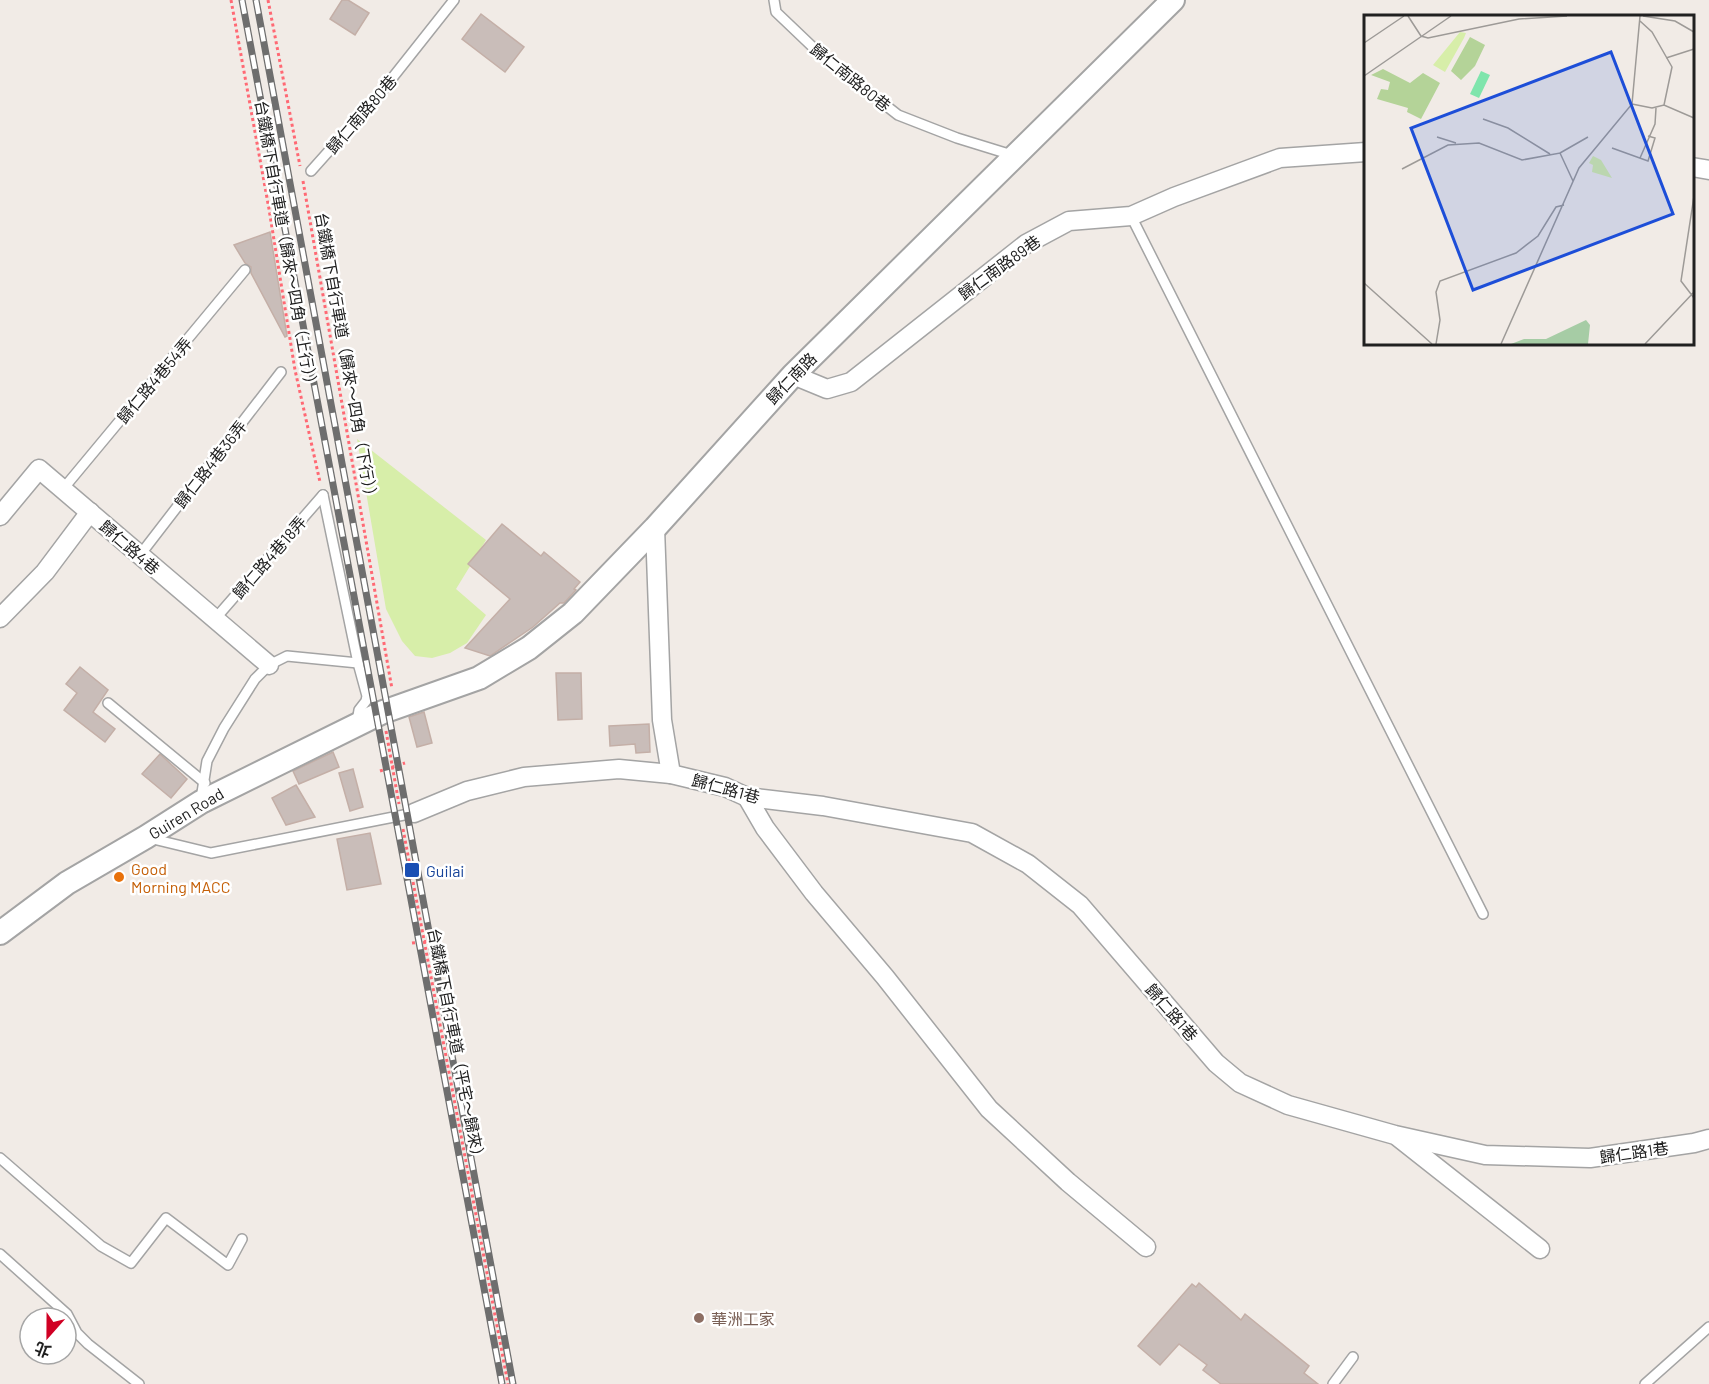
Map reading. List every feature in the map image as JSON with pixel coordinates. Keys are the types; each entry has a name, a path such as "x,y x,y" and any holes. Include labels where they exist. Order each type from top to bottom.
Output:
{"street":[{"name":"歸仁南路","path":"389,710 479,678 530,648 573,613 655,528 793,375 1173,0"},
{"name":"歸仁南路89巷","path":"793,375 826,388 851,382 1026,244 1069,221 1131,216 1174,197 1280,158 1364,152"},
{"path":"1694,167 1709,170"},
{"name":"歸仁路4巷","path":"0,516 39,469 269,665"},
{"path":"0,618 45,572 90,513"},
{"name":"歸仁路1巷","path":"655,528 662,720 671,774"},
{"name":"Guiren Road","path":"0,933 67,883 146,837 203,792 389,710"},
{"name":"歸仁路1巷","path":"407,814 467,791 524,777 619,769 671,774 725,787 747,797 824,806 972,833 1028,864 1080,905 1216,1063 1240,1083 1288,1105 1395,1135 1485,1155 1590,1158 1709,1139"},
{"path":"747,797 765,828 814,893 989,1109 1068,1182 1146,1247"},
{"path":"1395,1135 1540,1249"}],"lane":[{"name":"歸仁南路80巷","path":"311,171 378,96 454,0"},
{"name":"歸仁南路80巷","path":"774,0 776,12 819,53 898,116 1014,156"},
{"path":"1131,216 1483,915"},
{"name":"歸仁路4巷54弄","path":"63,489 244,270"},
{"name":"歸仁路4巷36弄","path":"140,555 281,372"},
{"name":"歸仁路4巷18弄","path":"215,620 322,495"},
{"path":"322,495 367,696 366,702 357,714 356,725"},
{"path":"203,792 207,761 224,728 255,679 269,665 287,656 358,663"},
{"path":"108,703 203,792"},
{"name":"歸仁路1巷","path":"146,837 211,853 407,814"},
{"path":"0,1158 101,1246 131,1263 166,1218 228,1265 242,1239"},
{"path":"0,1254 67,1314 77,1333 88,1344 140,1384"},
{"path":"1645,1384 1709,1327"},
{"path":"1333,1384 1353,1357"}],"path":[{"name":"台鐵橋下自行車道（歸來～四角（上行））","path":"231,0 269,209 295,370 322,495"},
{"path":"268,0 301,170"},
{"name":"台鐵橋下自行車道（歸來～四角（下行））","path":"303,181 389,710"},
{"name":"台鐵橋下自行車道（平宅～歸來）","path":"389,710 393,767 407,814 424,941 508,1384"},
{"path":"380,771 405,763"},
{"path":"412,943 438,940"}],"green space":[{"path":"357,439 486,540 456,589 486,615 467,643 450,653 432,658 415,656 402,641 386,609"}],"building":[{"path":"342,0 348,0 369,13 355,35 330,19"},
{"path":"481,14 524,47 505,72 462,39"},
{"path":"270,232 287,336 285,337 251,273 251,267 245,263 234,245"},
{"path":"502,524 541,556 544,552 580,582 564,603 560,603 533,627 490,656 465,648 510,599 468,564"},
{"path":"80,667 108,690 93,712 115,729 105,742 64,710 77,693 66,684"},
{"path":"556,673 581,673 582,719 558,720"},
{"path":"424,712 432,743 417,747 409,717"},
{"path":"649,724 650,752 636,753 635,744 610,746 609,726"},
{"path":"333,752 339,767 299,784 293,771"},
{"path":"160,754 187,779 171,798 142,774"},
{"path":"353,769 363,807 350,811 339,773"},
{"path":"296,785 315,817 286,825 272,798"},
{"path":"370,833 381,884 347,890 337,839"},
{"path":"1199,1283 1241,1320 1245,1314 1309,1366 1304,1373 1318,1384 1221,1384 1203,1370 1207,1365 1179,1344 1160,1365 1138,1346 1192,1284 1196,1287"}],"railway":[{"path":"242,0 502,1384"},
{"path":"256,0 513,1384"}],"place":[{"name":"Guilai","path":"412,870"},
{"name":"Good Morning MACC","path":"119,877"},
{"name":"華洲工家","path":"699,1318"}]}
